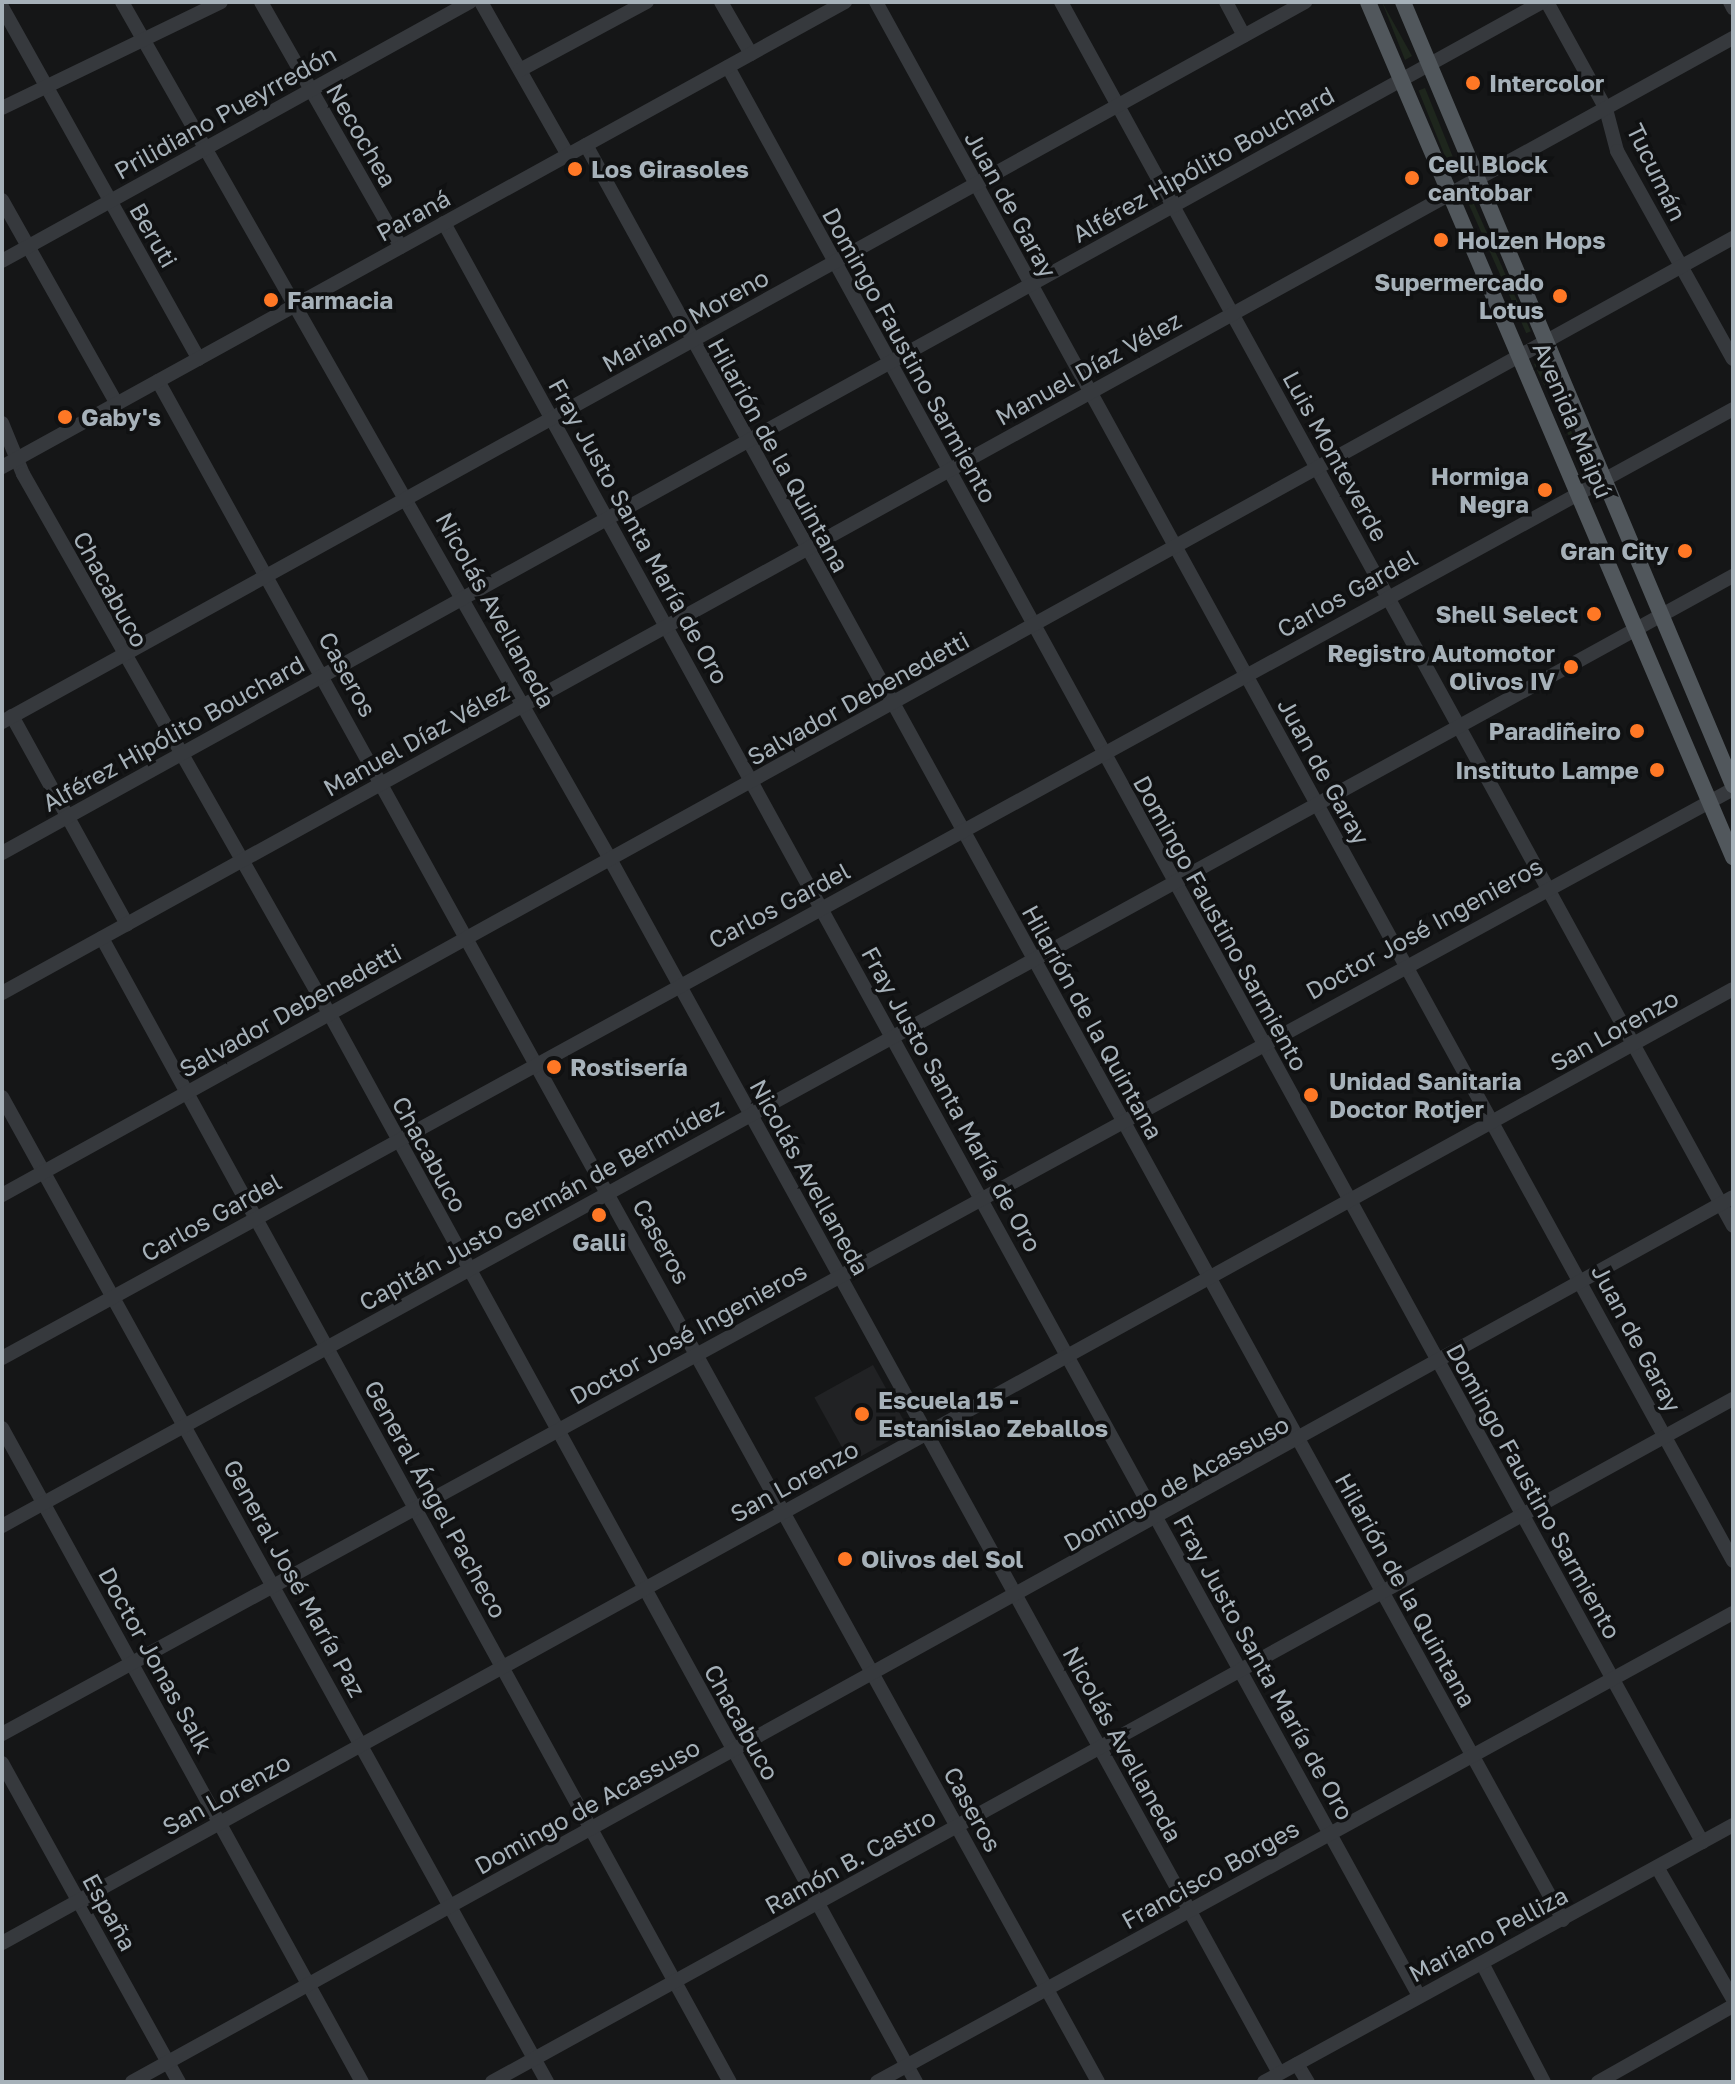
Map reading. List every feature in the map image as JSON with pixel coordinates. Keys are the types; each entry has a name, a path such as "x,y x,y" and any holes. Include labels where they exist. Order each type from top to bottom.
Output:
{"main road":[{"name":"Avenida Maipú","path":"1368,2 1733,857"},
{"name":"Avenida Maipú","path":"1403,2 1665,614 1733,787"}],"street":[{"name":"Nicolás Avellaneda","path":"122,2 202,150 464,597 1279,2073"},
{"path":"2,108 221,2"},
{"name":"Necochea","path":"261,2 401,247"},
{"name":"Prilidiano Pueyrredón","path":"2,261 470,2"},
{"path":"481,2 568,155"},
{"path":"520,70 647,2"},
{"path":"721,2 751,54"},
{"name":"Paraná","path":"2,467 845,2"},
{"name":"Juan de Garay","path":"876,2 1315,802 1582,1280 1733,1561"},
{"name":"Luis Monteverde","path":"1061,2 1315,468 1388,595 1544,886 1633,1044 1727,1200 1733,1226"},
{"path":"1226,2 1244,36"},
{"name":"Mariano Moreno","path":"7,719 1305,2"},
{"name":"Alférez Hipólito Bouchard","path":"2,853 1545,2"},
{"name":"Tucumán","path":"1545,2 1606,109 1617,151 1733,359"},
{"path":"1730,2 1733,8"},
{"name":"Beruti","path":"2,7 199,359"},
{"name":"Manuel Díaz Vélez","path":"2,993 1477,176 1733,38"},
{"name":"Domingo Faustino Sarmiento","path":"728,67 1702,1842"},
{"name":"Hilarión de la Quintana","path":"586,145 746,441 1035,959 1563,1920"},
{"path":"2,200 117,404"},
{"name":"Fray Justo Santa María de Oro","path":"444,223 1419,1996"},
{"name":"Salvador Debenedetti","path":"2,1195 1034,627 1315,468 1549,344 1733,238"},
{"name":"Caseros","path":"158,381 540,1064 872,1675 1098,2082"},
{"name":"Carlos Gardel","path":"2,1358 962,832 1603,475 1733,409"},
{"name":"Chacabuco","path":"2,423 16,459 123,655 329,1013 916,2082"},
{"name":"Capitán Justo Germán de Bermúdez","path":"2,1526 892,1034 1035,959 1457,724 1733,576"},
{"path":"7,719 68,816 127,924"},
{"name":"Doctor José Ingenieros","path":"2,1734 1262,1044 1544,886 1733,787"},
{"name":"General Ángel Pacheco","path":"102,938 730,2082"},
{"name":"San Lorenzo","path":"2,1943 1733,989"},
{"name":"General José María Paz","path":"2,1097 115,1295 547,2082"},
{"name":"Domingo de Acassuso","path":"132,2082 449,1908 591,1826 1017,1597 1298,1439 1439,1364 1727,1200"},
{"name":"Ramón B. Castro","path":"492,2082 1733,1399"},
{"name":"Doctor Jonas Salk","path":"2,1428 362,2082"},
{"name":"Francisco Borges","path":"877,2082 1733,1613"},
{"name":"España","path":"2,1763 179,2082"},
{"name":"Mariano Pelliza","path":"1264,2082 1733,1825"},
{"path":"1657,1867 1733,1999"},
{"path":"1482,1963 1544,2082"},
{"path":"1598,2082 1733,2006"},
{"path":"1297,2064 1308,2082"}],"shaded area":[{"path":"1382,2 1412,56 1405,60"},
{"path":"1425,88 1456,164 1449,167 1419,91"},
{"path":"1471,197 1531,331 1526,333 1466,199"},
{"path":"1542,361 1584,462 1582,463 1534,364"},
{"name":"Escuela 15 - Estanislao Zeballos","path":"873,1365 909,1430 850,1462 814,1397"}],"place":[{"name":"Intercolor","path":"1473,83"},
{"name":"Los Girasoles","path":"575,169"},
{"name":"Cell Block cantobar","path":"1412,178"},
{"name":"Holzen Hops","path":"1441,240"},
{"name":"Supermercado Lotus","path":"1560,296"},
{"name":"Farmacia","path":"271,300"},
{"name":"Gaby's","path":"65,417"},
{"name":"Hormiga Negra","path":"1545,490"},
{"name":"Gran City","path":"1685,551"},
{"name":"Shell Select","path":"1594,614"},
{"name":"Registro Automotor Olivos IV","path":"1571,667"},
{"name":"Paradiñeiro","path":"1637,731"},
{"name":"Instituto Lampe","path":"1657,770"},
{"name":"Rostisería","path":"554,1067"},
{"name":"Unidad Sanitaria Doctor Rotjer","path":"1311,1095"},
{"name":"Galli","path":"599,1215"},
{"name":"Escuela 15 - Estanislao Zeballos","path":"862,1414"},
{"name":"Olivos del Sol","path":"845,1559"}]}
